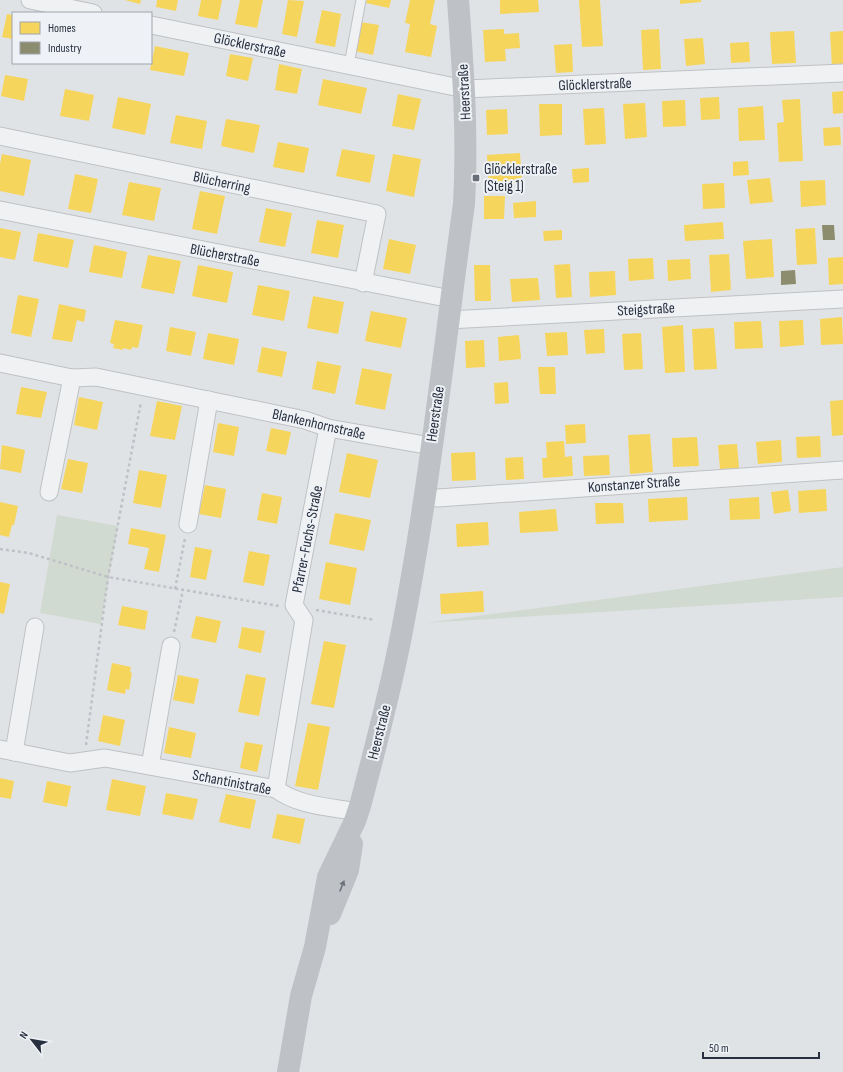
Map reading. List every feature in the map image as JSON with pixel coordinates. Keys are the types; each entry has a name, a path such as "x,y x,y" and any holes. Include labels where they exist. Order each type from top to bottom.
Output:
{"street":[{"path":"30,0 88,12"},
{"name":"Heerstraße","path":"288,1072 301,996 315,947 328,877 357,817 401,637 425,497 464,204 466,160 465,89 458,0"},
{"name":"Glöcklerstraße","path":"152,25 465,89 843,73"},
{"name":"Blücherring","path":"0,136 377,214 363,283"},
{"name":"Blücherstraße","path":"0,210 363,283 449,309"},
{"name":"Steigstraße","path":"449,309 843,299"},
{"name":"Blankenhornstraße","path":"0,363 72,378 96,377 305,420 328,428 431,446"},
{"path":"49,492 72,378"},
{"path":"188,524 209,400"},
{"name":"Pfarrer-Fuchs-Straße","path":"276,789 304,620 294,605 328,428"},
{"name":"Konstanzer Straße","path":"425,497 446,498 843,470"},
{"name":"Schantinistraße","path":"35,627 7,750 70,763 105,758 276,789 285,796 357,817"},
{"path":"150,766 171,646"}],"lane":[{"path":"349,65 361,0"}],"path":[{"path":"84,761 108,577 144,387"},
{"path":"175,588 188,524"},
{"path":"0,550 29,553 108,577 297,609 309,609 375,620"},
{"path":"171,646 182,590"}],"shaded area":[{"path":"57,515 118,526 101,624 40,613"},
{"path":"843,567 843,597 425,623"}],"building: Homes":[{"path":"125,0 141,0 140,4"},
{"path":"157,0 178,0 176,11 156,7"},
{"path":"201,0 222,0 218,20 198,16"},
{"path":"240,0 263,0 257,28 235,24"},
{"path":"288,0 304,1 297,37 282,34"},
{"path":"367,0 391,0 389,8 366,3"},
{"path":"410,0 435,0 430,24 437,26 431,57 405,52 410,24 405,23"},
{"path":"500,0 538,0 539,12 500,14"},
{"path":"579,0 600,0 603,46 582,47"},
{"path":"680,0 701,0 701,2 680,4"},
{"path":"322,10 341,14 335,47 315,43"},
{"path":"7,14 12,15 12,39 2,37"},
{"path":"360,22 379,25 373,55 354,51"},
{"path":"504,29 504,34 519,33 520,48 505,49 506,61 485,62 483,30"},
{"path":"659,29 661,69 643,70 641,30"},
{"path":"794,31 796,63 772,64 770,32"},
{"path":"843,31 843,66 832,67 830,32"},
{"path":"703,38 705,64 686,66 684,39"},
{"path":"749,42 750,62 731,63 730,43"},
{"path":"572,44 573,72 556,73 554,45"},
{"path":"155,46 189,53 184,76 150,70"},
{"path":"230,54 253,58 248,81 226,76"},
{"path":"279,64 302,69 297,94 275,90"},
{"path":"5,75 28,79 24,101 1,96"},
{"path":"323,79 367,88 361,114 318,105"},
{"path":"65,89 94,95 89,121 60,116"},
{"path":"843,91 843,113 833,114 832,92"},
{"path":"398,94 421,99 414,130 392,126"},
{"path":"118,97 151,104 145,135 112,128"},
{"path":"719,97 720,119 701,120 700,98"},
{"path":"800,99 803,161 779,162 777,123 784,122 782,100"},
{"path":"685,100 686,126 663,127 662,101"},
{"path":"645,103 647,137 625,139 623,104"},
{"path":"539,104 562,104 562,135 540,136"},
{"path":"763,106 765,140 739,141 738,108"},
{"path":"604,108 606,144 585,145 583,109"},
{"path":"507,109 508,134 487,135 486,110"},
{"path":"176,115 207,121 202,149 170,143"},
{"path":"226,119 260,125 254,153 221,146"},
{"path":"840,127 841,145 824,146 823,128"},
{"path":"278,142 309,148 304,173 273,167"},
{"path":"342,149 375,155 370,183 336,176"},
{"path":"520,153 522,183 489,185 487,155"},
{"path":"2,154 31,160 24,196 0,191 0,164"},
{"path":"393,154 421,159 414,197 386,191"},
{"path":"748,161 749,175 733,176 733,162"},
{"path":"589,168 589,182 573,183 572,169"},
{"path":"75,174 98,179 91,213 68,209"},
{"path":"770,178 773,202 750,204 747,180"},
{"path":"825,180 826,205 801,207 800,181"},
{"path":"129,182 161,188 154,221 122,215"},
{"path":"724,183 725,208 703,209 702,184"},
{"path":"200,191 225,196 217,234 192,229"},
{"path":"484,196 505,196 504,219 484,219"},
{"path":"536,201 536,217 514,218 513,203"},
{"path":"266,208 292,213 285,247 259,242"},
{"path":"317,220 344,225 338,258 311,253"},
{"path":"723,222 724,239 685,241 684,225"},
{"path":"0,228 21,232 15,260 0,257"},
{"path":"815,228 817,264 797,265 795,229"},
{"path":"562,230 562,240 544,241 543,231"},
{"path":"38,233 74,240 68,268 33,261"},
{"path":"389,239 416,245 410,274 383,269"},
{"path":"772,239 774,277 746,279 743,241"},
{"path":"94,245 127,252 122,278 89,272"},
{"path":"729,254 731,290 711,292 709,255"},
{"path":"148,255 181,261 174,294 141,288"},
{"path":"843,257 843,284 829,285 828,258"},
{"path":"653,258 654,279 629,281 628,259"},
{"path":"690,259 691,279 668,281 667,260"},
{"path":"570,264 572,297 556,298 554,265"},
{"path":"198,265 233,272 227,303 192,296"},
{"path":"474,265 490,265 491,301 475,301"},
{"path":"615,271 616,295 590,297 589,272"},
{"path":"538,278 540,300 512,302 510,279"},
{"path":"258,285 290,291 284,321 252,315"},
{"path":"18,295 39,299 31,337 11,333"},
{"path":"313,296 344,302 338,334 307,328"},
{"path":"59,304 86,310 84,322 77,320 72,342 52,339"},
{"path":"371,311 407,318 401,348 365,341"},
{"path":"842,317 843,344 821,345 820,319"},
{"path":"115,320 143,325 138,348 132,347 131,350 123,348 123,350 113,348 114,344 110,343"},
{"path":"803,320 804,345 780,347 779,321"},
{"path":"761,321 763,348 735,349 734,322"},
{"path":"683,325 685,372 665,373 662,327"},
{"path":"170,327 196,332 191,356 166,351"},
{"path":"714,328 717,369 694,370 692,329"},
{"path":"604,329 605,353 586,354 584,330"},
{"path":"567,332 568,355 547,356 545,333"},
{"path":"208,333 239,339 234,365 203,359"},
{"path":"641,333 643,369 624,370 622,334"},
{"path":"519,335 521,359 499,361 498,337"},
{"path":"484,340 485,367 466,368 465,341"},
{"path":"262,347 287,352 282,377 257,372"},
{"path":"317,361 341,366 335,394 312,389"},
{"path":"538,367 555,367 556,394 540,394"},
{"path":"362,368 392,374 385,410 355,404"},
{"path":"508,382 509,403 495,404 494,383"},
{"path":"21,387 47,392 41,418 16,414"},
{"path":"79,397 103,402 97,430 74,425"},
{"path":"843,400 843,435 832,436 830,401"},
{"path":"157,401 182,406 175,440 150,436"},
{"path":"218,423 239,427 234,456 213,452"},
{"path":"585,424 586,443 566,444 565,425"},
{"path":"271,428 291,432 286,455 266,451"},
{"path":"650,434 653,472 630,474 628,435"},
{"path":"820,436 821,457 797,458 796,437"},
{"path":"697,437 699,466 673,467 672,438"},
{"path":"781,440 782,462 758,464 756,442"},
{"path":"564,441 565,457 572,456 573,476 543,478 542,458 547,458 546,442"},
{"path":"737,444 739,468 720,469 718,445"},
{"path":"2,445 25,450 21,473 0,469"},
{"path":"475,452 476,480 452,481 451,453"},
{"path":"347,453 378,460 370,498 339,492"},
{"path":"609,455 610,475 584,476 583,456"},
{"path":"523,457 524,479 506,480 505,458"},
{"path":"68,459 88,463 82,493 61,489"},
{"path":"139,470 167,475 161,508 133,503"},
{"path":"205,485 226,489 221,518 199,514"},
{"path":"826,489 827,511 799,513 798,491"},
{"path":"788,490 791,511 774,514 771,492"},
{"path":"262,493 282,497 277,524 257,520"},
{"path":"687,497 688,520 649,522 648,499"},
{"path":"759,497 760,519 730,520 729,499"},
{"path":"0,502 18,506 14,525 12,525 9,537 0,535"},
{"path":"595,503 623,503 624,523 596,524"},
{"path":"556,509 558,531 520,533 519,512"},
{"path":"335,513 371,520 364,551 329,544"},
{"path":"488,522 489,545 457,547 456,524"},
{"path":"131,528 166,535 159,572 144,569 149,548 128,544"},
{"path":"195,547 212,550 206,580 190,577"},
{"path":"249,551 270,555 264,586 243,582"},
{"path":"326,562 357,568 350,605 319,599"},
{"path":"0,582 10,584 4,614 0,613"},
{"path":"483,591 484,612 441,614 440,594"},
{"path":"122,606 148,611 145,630 118,625"},
{"path":"196,616 221,621 216,643 191,638"},
{"path":"242,627 265,631 261,653 238,648"},
{"path":"324,641 346,645 334,708 311,704"},
{"path":"112,663 131,667 130,672 132,673 129,690 126,689 125,694 107,690"},
{"path":"246,674 266,678 259,716 238,712"},
{"path":"178,675 199,679 194,704 173,700"},
{"path":"103,715 125,720 120,746 98,741"},
{"path":"308,723 330,727 318,790 295,786"},
{"path":"169,727 196,733 191,758 164,753"},
{"path":"245,742 263,745 257,772 240,768"},
{"path":"0,778 14,781 11,799 0,797"},
{"path":"112,779 146,786 140,816 106,810"},
{"path":"47,781 71,786 67,807 43,802"},
{"path":"166,793 198,799 193,820 162,814"},
{"path":"226,794 256,800 250,829 219,822"},
{"path":"277,814 305,819 300,844 272,838"}],"building: Industry":[{"path":"822,225 834,225 835,240 823,240"},
{"path":"795,270 796,284 781,285 781,271"}],"place":[{"name":"Glöcklerstraße (Steig 1)","path":"476,178"}]}
